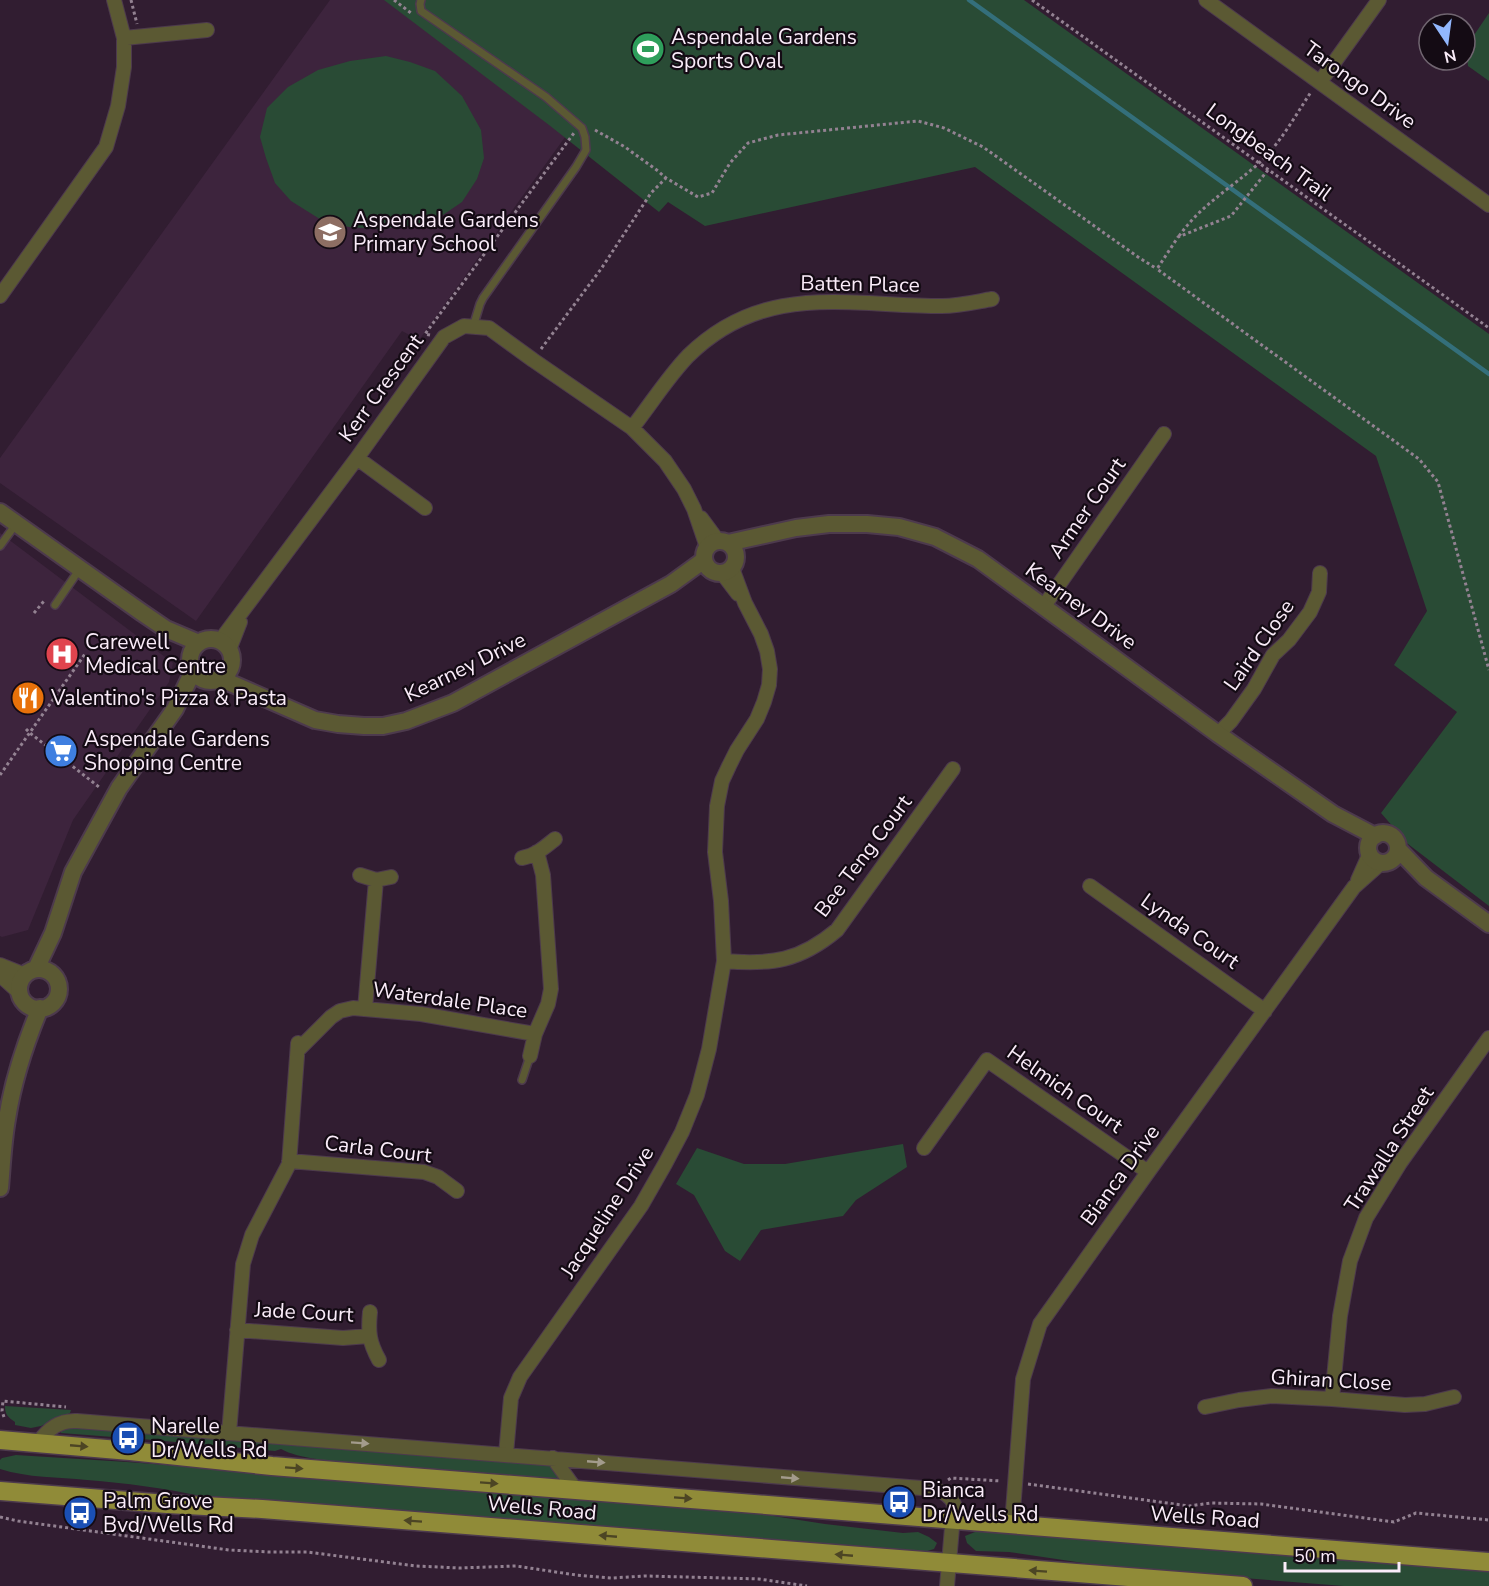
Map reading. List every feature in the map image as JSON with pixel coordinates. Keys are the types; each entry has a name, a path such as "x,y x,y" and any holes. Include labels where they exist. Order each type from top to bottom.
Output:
{"main road":[{"name":"Wells Road","path":"0,1440 272,1466 1489,1562"},
{"name":"Wells Road","path":"0,1491 310,1512 949,1564 1083,1580 1243,1586"}],"street":[{"path":"0,296 106,147 118,106 124,67 124,38 114,0"},
{"name":"Tarongo Drive","path":"1206,0 1489,205"},
{"path":"1320,82 1379,0"},
{"path":"124,38 207,30"},
{"name":"Batten Place","path":"632,428 665,383 689,356 720,331 754,313 793,303 831,301 944,306 992,299"},
{"name":"Kerr Crescent","path":"224,645 245,609 444,337 464,326 473,327"},
{"path":"473,327 489,328 632,428 665,461 684,489 720,557"},
{"name":"Armer Court","path":"1044,606 1164,434"},
{"path":"357,458 425,508"},
{"name":"Kearney Drive","path":"0,512 165,629 206,666 266,700 315,720 338,724 383,726 406,721 453,703 720,557 770,534 829,524 898,527 935,537 978,559 1218,734 1333,814 1380,852 1426,878 1489,924"},
{"name":"Jacqueline Drive","path":"507,1454 511,1398 520,1377 641,1206 682,1132 697,1095 709,1049 724,961 721,902 715,852 717,806 722,781 764,702 769,685 770,669 761,634 720,557"},
{"name":"Laird Close","path":"1218,734 1231,721 1248,697 1273,655 1289,640 1310,612 1319,592 1320,573"},
{"path":"0,1188 6,1121 24,1047 28,1002 19,987 38,973 73,872 119,788 206,666 209,639 224,645 231,663 206,666"},
{"name":"Bee Teng Court","path":"724,961 772,961 797,956 837,930 953,769"},
{"path":"522,858 529,857 555,839"},
{"name":"Waterdale Place","path":"289,1161 298,1047 334,1015 350,1009 365,1009 437,1016 535,1034 548,1004 551,990 543,883 537,852"},
{"name":"Bianca Drive","path":"1012,1524 1023,1379 1040,1324 1380,852"},
{"path":"360,875 376,880 391,877"},
{"path":"365,1009 376,880"},
{"name":"Lynda Court","path":"1090,886 1265,1011"},
{"path":"0,965 56,979 59,992 52,1004 46,1007 28,1002 0,975"},
{"path":"530,1056 535,1034"},
{"name":"Trawalla Street","path":"1332,1399 1340,1316 1350,1261 1366,1218 1400,1163 1489,1038"},
{"name":"Helmich Court","path":"924,1148 987,1060 1148,1172"},
{"path":"229,1433 243,1264 252,1235 289,1161"},
{"name":"Carla Court","path":"289,1161 424,1172 438,1177 457,1191"},
{"path":"370,1312 369,1336 380,1360"},
{"name":"Jade Court","path":"237,1330 343,1338 369,1336"},
{"name":"Ghiran Close","path":"1205,1407 1272,1396 1405,1406 1425,1404 1454,1396"},
{"path":"38,1443 46,1431 59,1423 69,1421 934,1489 943,1492 952,1499 954,1504 947,1586"},
{"name":"Wells Road","path":"553,1458 576,1490"}],"lane":[{"path":"421,0 421,11 546,97 582,128 585,137 586,150 576,167 483,298 473,327"},
{"path":"0,546 16,524"},
{"path":"55,605 79,570"},
{"path":"522,1080 530,1056"}],"path":[{"path":"131,0 140,36"},
{"name":"Longbeach Trail","path":"1032,0 1489,328"},
{"path":"1157,269 1186,226 1205,206 1259,163 1284,134 1310,92 1320,82"},
{"path":"444,337 425,334 572,134 582,128 588,126 625,147 666,178 698,197 712,193 730,163 748,143 778,135 918,121 944,128 983,147 1157,269 1419,459 1438,482 1489,670"},
{"path":"1178,237 1232,216 1268,170"},
{"path":"533,360 601,269 651,193 666,178"},
{"path":"0,775 85,654"},
{"path":"26,729 99,787"},
{"path":"3,1401 4,1417"},
{"path":"934,1489 951,1478 1014,1482 1189,1506 1211,1503 1261,1504 1394,1522 1416,1513 1489,1520"},
{"path":"0,1517 229,1550 307,1552 416,1566 460,1568 516,1566 612,1578 645,1576 759,1579 807,1586"}],"shaded area":[{"name":"Aspendale Gardens Primary School","path":"330,0 386,0 568,133 419,340 402,331 196,621 0,483 0,458"},
{"name":"Aspendale Gardens Shopping Centre","path":"0,533 173,663 169,682 73,820 28,930 2,937 0,936"}],"green space":[{"path":"384,0 1024,0 1489,334 1489,906 1408,844 1381,813 1457,712 1394,665 1427,611 1376,456 975,167 705,226 668,202 659,212"},
{"path":"1489,13 1489,81 1476,72 1477,31"},
{"path":"386,56 435,71 462,96 481,130 484,158 477,179 462,202 437,219 410,226 377,229 349,227 323,221 291,201 275,183 260,137 267,108 288,87 318,70 350,61"},
{"path":"903,1144 907,1167 856,1200 843,1216 761,1230 740,1261 725,1251 694,1195 676,1184 697,1148 744,1164 785,1164"},
{"path":"5,1406 71,1410 70,1413 31,1428 15,1425 15,1422 6,1414"},
{"path":"68,1428 114,1430 113,1437 61,1433 60,1430"},
{"path":"130,1431 550,1465 559,1478 555,1480 454,1473 326,1460 297,1455 281,1449 275,1451 131,1438"},
{"path":"16,1455 716,1507 825,1524 903,1533 918,1532 937,1543 934,1549 924,1552 884,1551 201,1496 130,1484 32,1476 0,1469 2,1458"},
{"path":"980,1530 1447,1566 1489,1572 1489,1586 1344,1586 1117,1568 1009,1552 976,1551 967,1543 965,1536"}],"waterway":[{"path":"969,0 1489,374"}],"place":[{"name":"Aspendale Gardens Sports Oval","path":"648,49"},
{"name":"Aspendale Gardens Primary School","path":"330,232"},
{"name":"Carewell Medical Centre","path":"62,654"},
{"name":"Valentino's Pizza & Pasta","path":"28,698"},
{"name":"Aspendale Gardens Shopping Centre","path":"61,751"},
{"name":"Narelle Dr/Wells Rd","path":"128,1438"},
{"name":"Bianca Dr/Wells Rd","path":"899,1502"},
{"name":"Palm Grove Bvd/Wells Rd","path":"80,1513"}]}
